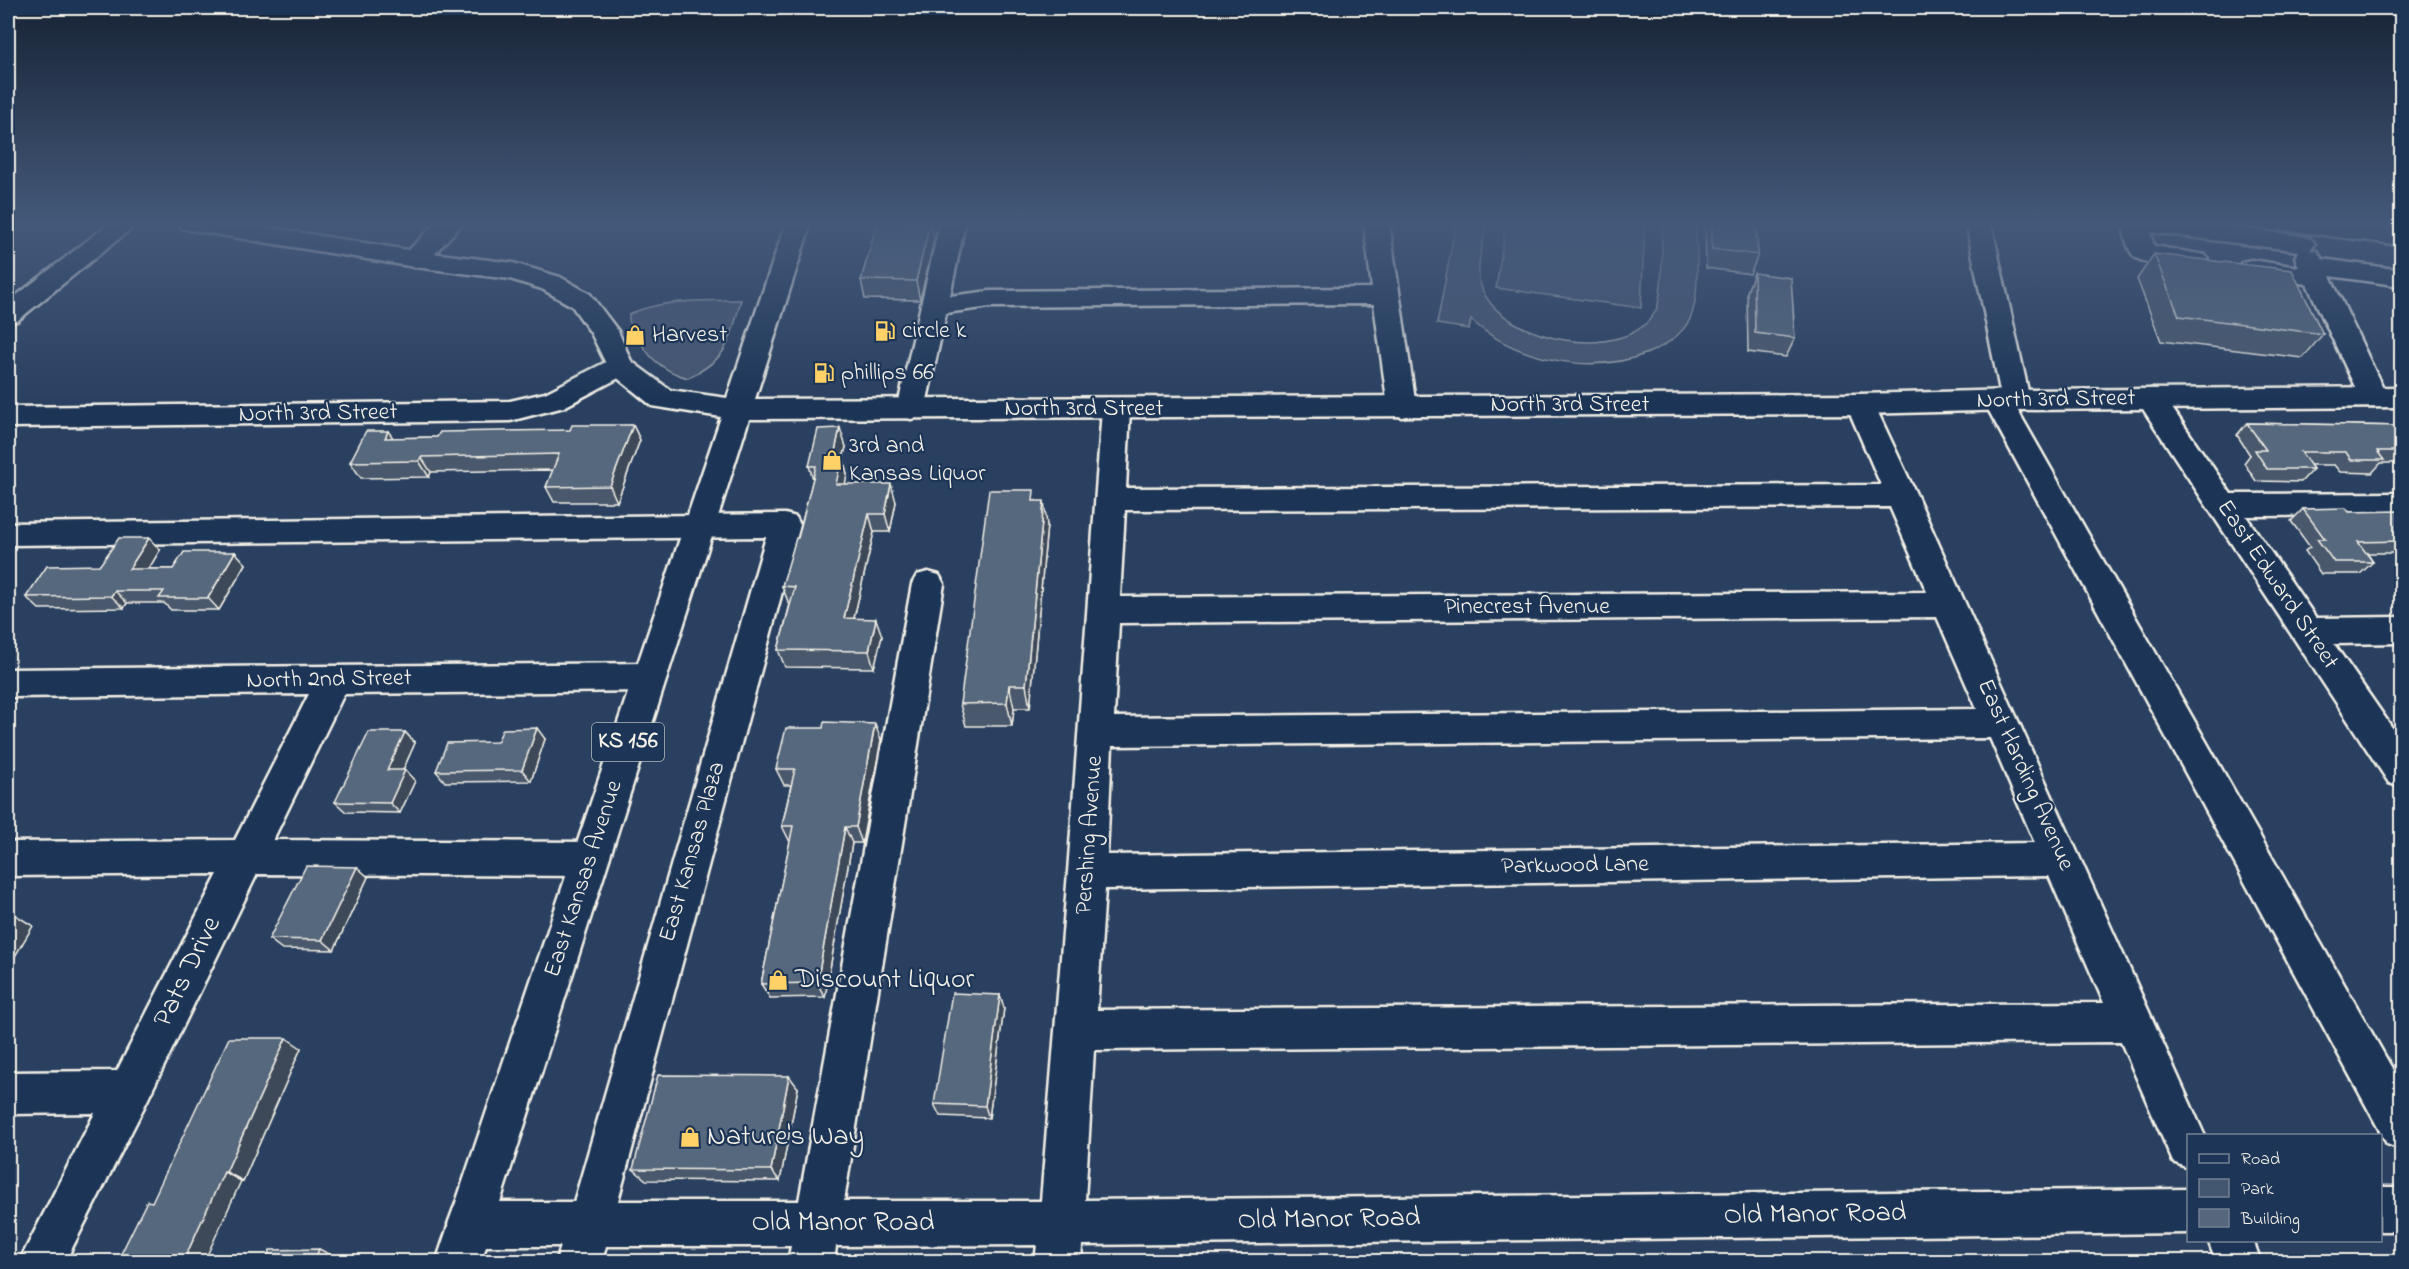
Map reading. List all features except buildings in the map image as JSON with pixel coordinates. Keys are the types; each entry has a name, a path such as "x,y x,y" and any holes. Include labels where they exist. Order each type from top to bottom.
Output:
{"street":[{"path":"8,315 50,282"},
{"path":"548,282 581,300 604,331 620,366"},
{"name":"East Kansas Avenue","path":"464,1243 780,282"},
{"path":"911,409 939,282"},
{"path":"1385,282 1402,406"},
{"path":"1988,282 2007,400 2402,1129"},
{"path":"2320,282 2373,398"},
{"path":"934,306 990,299 1387,296"},
{"name":"North 3rd Street","path":"8,417 510,411 554,400 620,366 662,399 738,409 1116,409 2402,398"},
{"name":"East Edward Street","path":"2151,399 2400,769"},
{"name":"East Harding Avenue","path":"1860,404 2063,859 2187,1145"},
{"name":"Pershing Avenue","path":"1060,1242 1097,732 1116,409"},
{"path":"1111,499 1902,496"},
{"path":"2224,506 2402,504"},
{"name":"East Kansas Plaza","path":"585,1242 785,525 700,526"},
{"path":"8,534 700,526"},
{"path":"814,1242 928,584"},
{"name":"Pinecrest Avenue","path":"1104,610 1950,604"},
{"path":"2308,631 2402,630"},
{"name":"North 2nd Street","path":"8,684 650,677"},
{"name":"Pats Drive","path":"41,1262 129,1092 333,681"},
{"path":"1097,732 2002,723"},
{"path":"8,859 245,857 590,859"},
{"name":"Parkwood Lane","path":"1087,872 2063,859"},
{"path":"1076,1030 2134,1022"},
{"path":"8,1093 129,1092"},
{"path":"2382,1209 2402,1209"},
{"name":"Old Manor Road","path":"464,1243 1060,1242 2187,1211"},
{"path":"2231,1242 2239,1262"}],"green space":[{"path":"1445,282 1480,282 1493,305 1512,321 1537,333 1565,340 1593,342 1619,338 1641,327 1656,310 1661,282 1697,282 1696,298 1690,319 1677,335 1648,353 1626,360 1579,363 1555,360 1510,345 1489,334 1471,320 1469,329 1437,324"},
{"path":"1497,282 1642,282 1641,308 1496,288"},
{"path":"741,300 726,347 712,363 688,378 663,367 650,356 629,319 629,314 670,303"}],"place":[{"name":"circle k","path":"885,331"},
{"name":"Harvest","path":"635,335"},
{"name":"phillips 66","path":"824,373"},
{"name":"3rd and Kansas Liquor","path":"832,460"},
{"name":"Discount Liquor","path":"778,980"},
{"name":"Nature's Way","path":"690,1137"}]}
